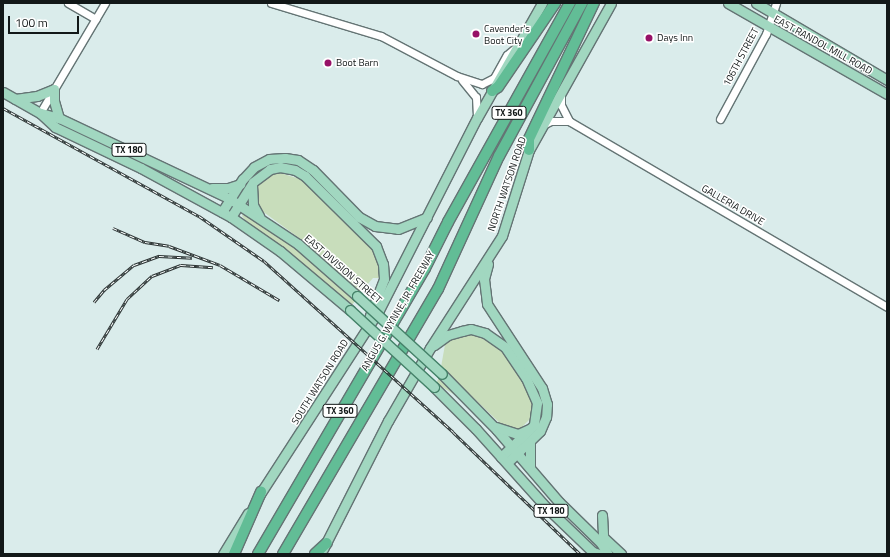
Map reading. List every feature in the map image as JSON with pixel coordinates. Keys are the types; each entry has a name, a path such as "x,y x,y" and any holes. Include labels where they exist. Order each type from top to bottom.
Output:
{"highway":[{"path":"492,91 498,86 555,3"},
{"name":"ANGUS G. WYNNE, JR. FREEWAY","path":"258,554 374,352 425,268 448,222 570,3"},
{"name":"TX 360","path":"283,554 438,289 476,211 499,156 582,3"},
{"path":"529,150 529,139 594,3"},
{"path":"234,554 261,492"},
{"path":"315,554 327,543"}],"main road":[{"path":"222,212 240,184 254,167 269,159 284,158 298,160 327,182 359,217 375,226 398,229 427,216 477,118 516,46 542,3"},
{"name":"NORTH WATSON ROAD","path":"430,348 493,252 507,225 529,150 539,128 611,3"},
{"name":"EAST RANDOL MILL ROAD","path":"728,3 887,94"},
{"name":"EAST RANDOL MILL ROAD","path":"756,3 887,80"},
{"path":"15,99 38,96 54,89 54,101 59,118"},
{"name":"EAST DIVISION STREET","path":"3,92 40,113 55,127 141,168 232,217 280,251 350,310 434,387 504,460 546,507 593,552 599,554"},
{"name":"EAST DIVISION STREET","path":"40,113 59,118 230,199 260,217 298,244 442,374 515,450 559,502 601,543 608,554"},
{"path":"232,217 252,185 270,169 280,167 295,170 318,187 376,246 383,264 384,279 369,312 371,321"},
{"path":"208,188 228,188 240,184"},
{"path":"252,185 253,205 260,217"},
{"name":"SOUTH WATSON ROAD","path":"223,554 261,492 326,395 371,321 427,216"},
{"path":"493,252 484,280 487,304 546,397 547,412 544,423 530,442 515,450"},
{"path":"321,554 377,441 430,348 448,335 471,329 495,338 505,347 536,398 537,414 532,428 515,450 504,460"},
{"path":"492,426 518,434 532,428"},
{"path":"530,442 528,460 531,470"},
{"path":"602,515 603,537 621,554"}],"street":[{"path":"68,3 96,19"},
{"path":"40,113 105,3"},
{"path":"271,3 381,36 458,76 482,84 489,82 507,55 516,46"},
{"name":"106TH STREET","path":"720,119 755,55 768,27 776,3"},
{"path":"458,76 476,97 478,105 477,118"},
{"path":"561,90 561,106 569,121"},
{"path":"539,128 551,120 569,121"},
{"name":"GALLERIA DRIVE","path":"569,121 887,307"}],"green space":[{"path":"277,172 300,179 371,246 377,258 380,278 373,278 360,293 306,243 258,208 254,194 257,185"},
{"path":"243,214 286,241 326,273 355,301 352,305 291,253 247,222 242,216"},
{"path":"462,333 475,333 498,343 516,369 533,405 530,419 520,429 503,426 441,367 446,339"},
{"path":"439,378 464,401 436,383"}],"railway":[{"path":"3,108 199,216 264,261 453,432 580,554"},
{"path":"113,228 145,242 169,246 220,265 279,300"},
{"path":"94,302 104,290 134,265 159,256 192,258"},
{"path":"97,349 127,299 152,276 181,265 213,267"}],"place":[{"name":"Cavender's Boot City","path":"476,34"},
{"name":"Days Inn","path":"649,38"},
{"name":"Boot Barn","path":"328,63"}]}
